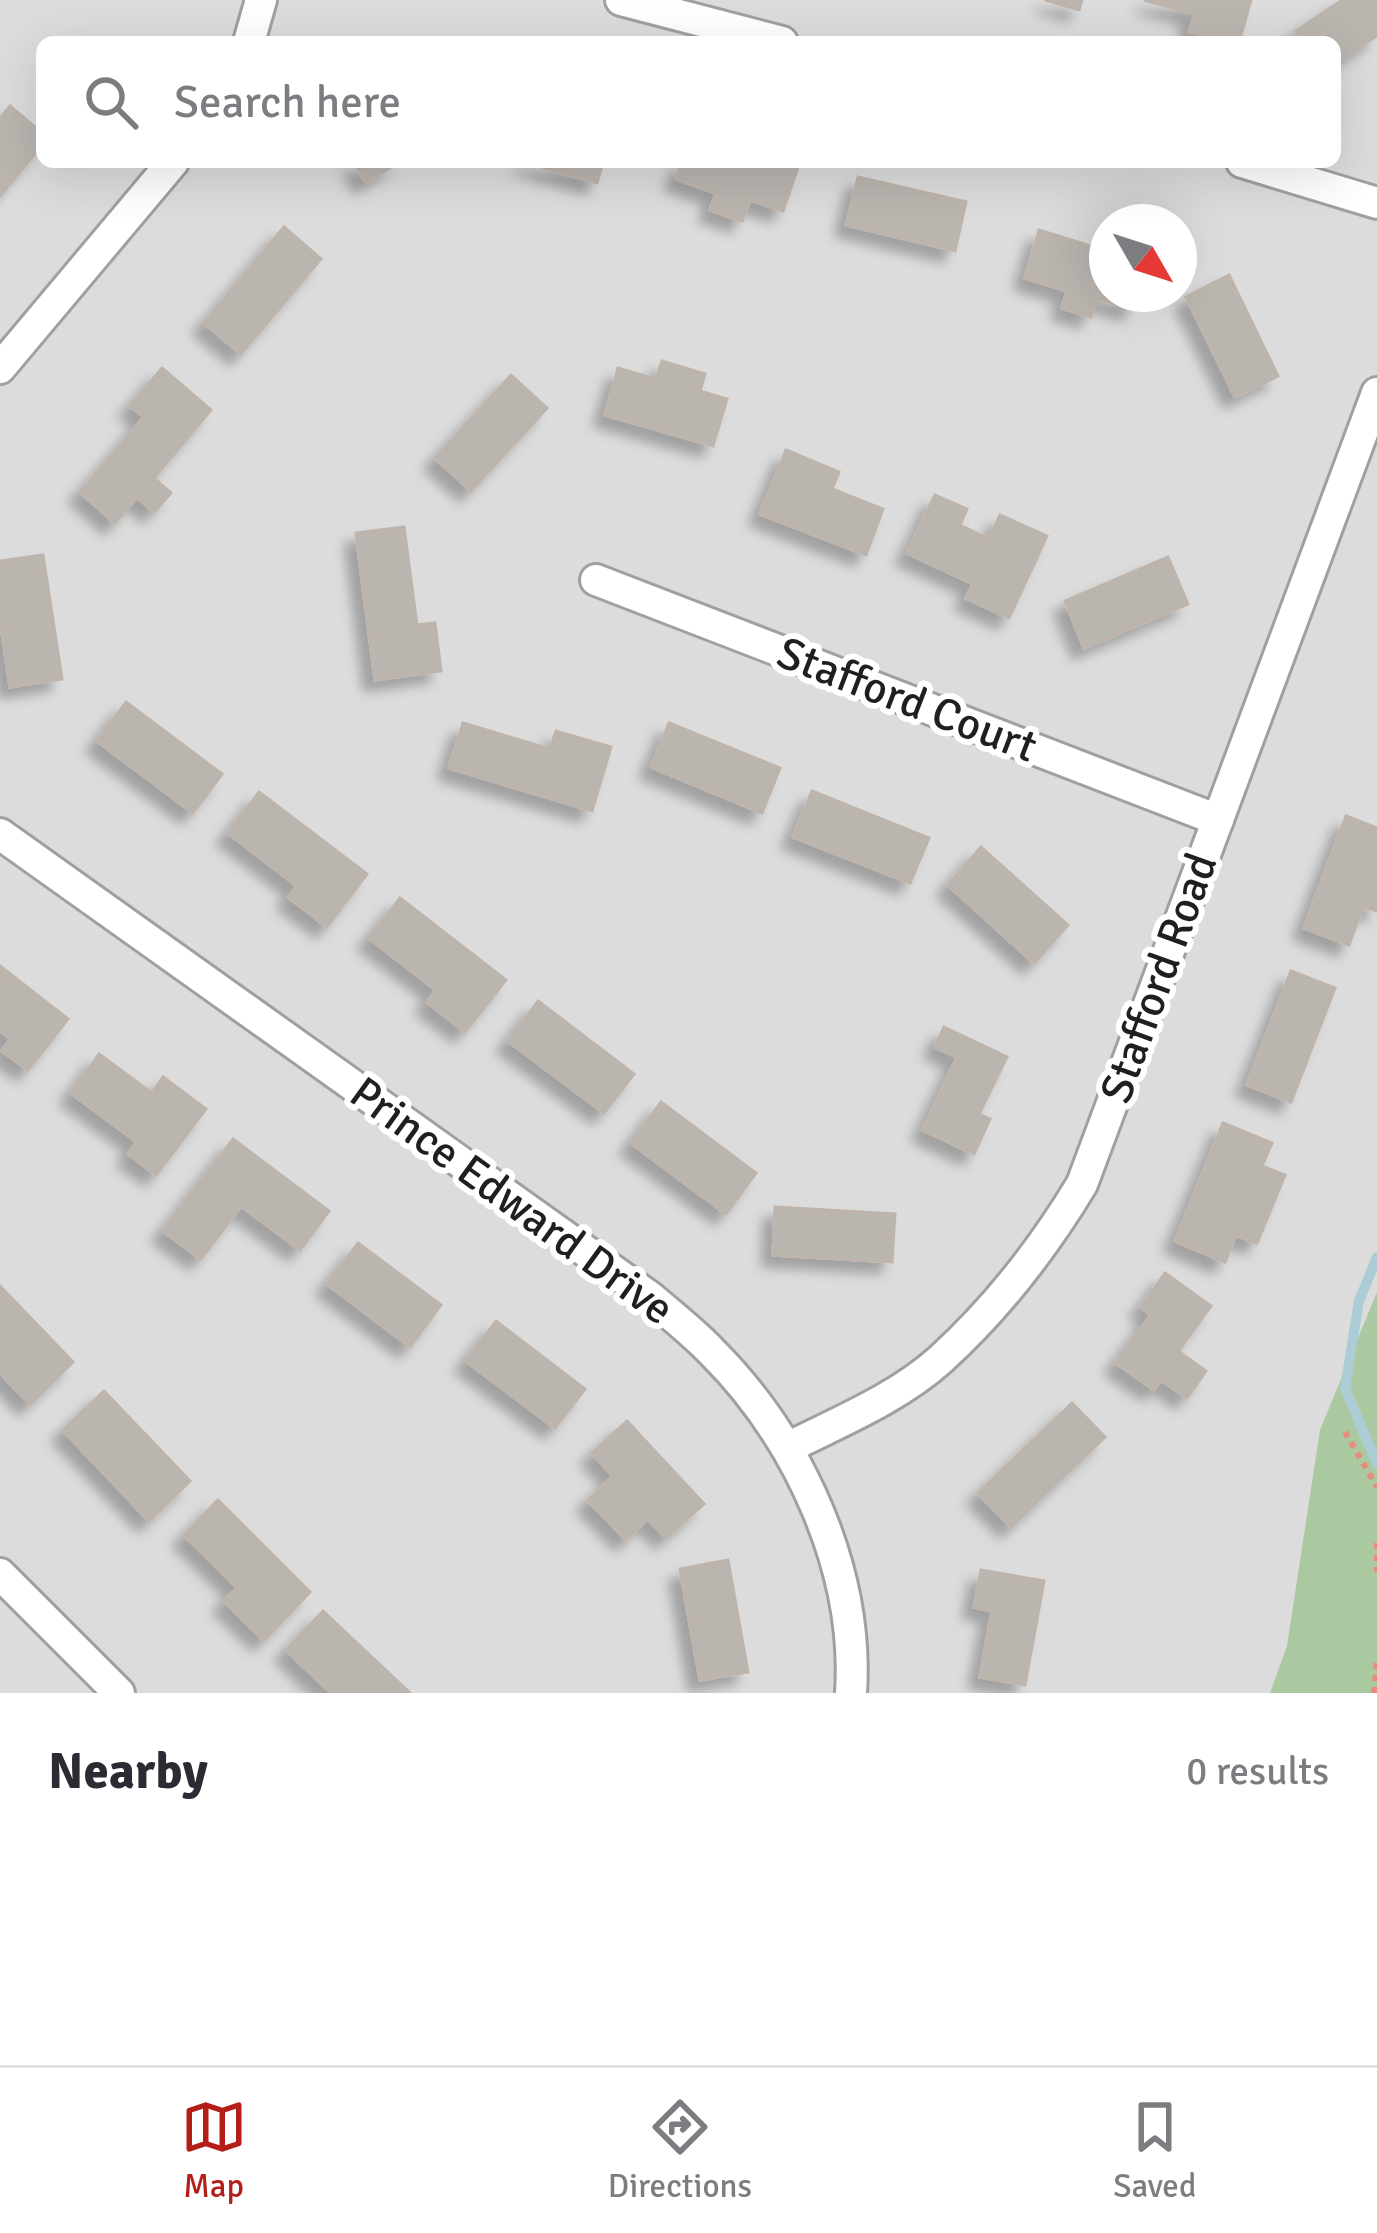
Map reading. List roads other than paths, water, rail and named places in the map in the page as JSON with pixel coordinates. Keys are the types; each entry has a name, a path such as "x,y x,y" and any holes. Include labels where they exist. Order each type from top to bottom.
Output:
{"street":[{"path":"251,36 262,0"},
{"path":"621,0 759,36"},
{"path":"0,368 167,168"},
{"path":"1262,168 1377,203"},
{"name":"Stafford Road","path":"788,1448 872,1406 940,1360 1044,1246 1082,1184 1377,393"},
{"name":"Stafford Court","path":"596,580 1218,820"},
{"name":"Prince Edward Drive","path":"0,834 650,1297 714,1354 788,1448 825,1527 852,1623 851,1693"},
{"path":"0,1574 119,1693"}],"waterway":[{"path":"1377,1257 1359,1301 1345,1388 1377,1464"}]}
